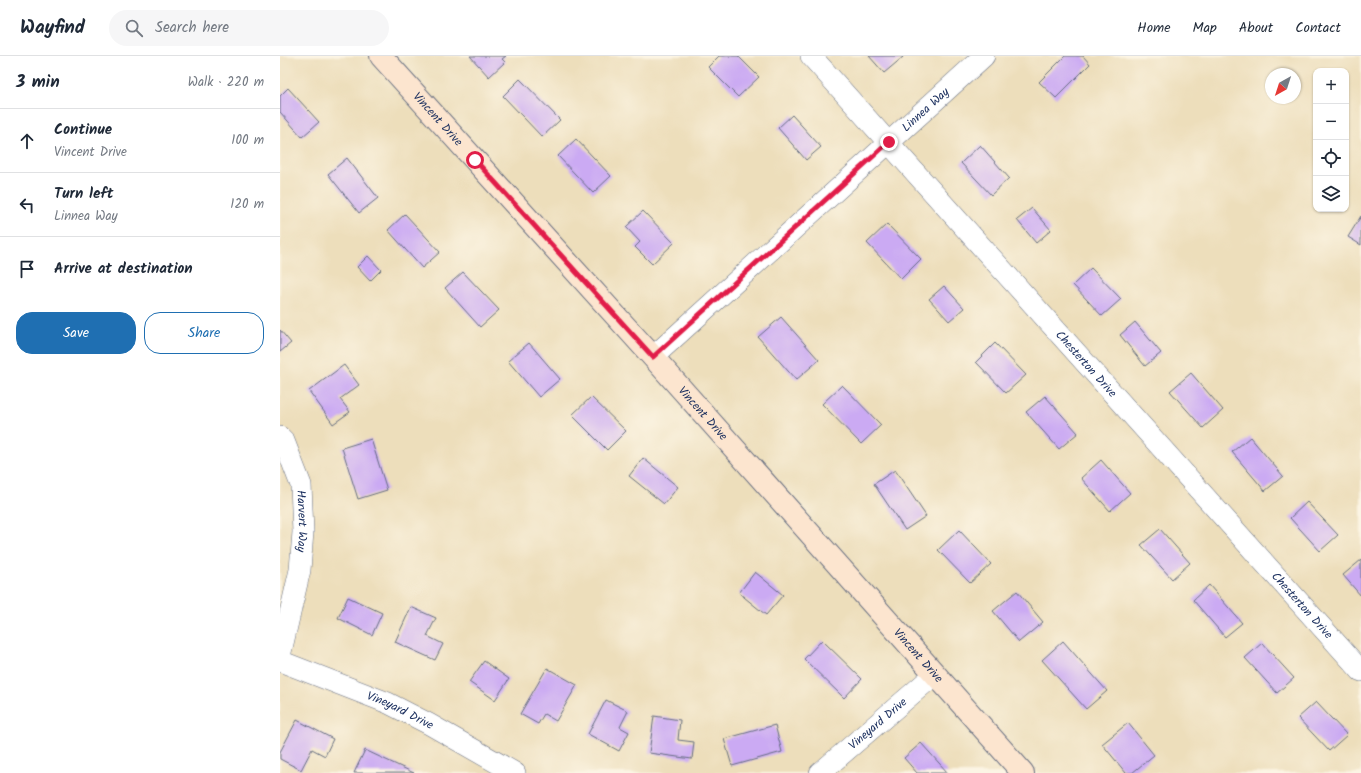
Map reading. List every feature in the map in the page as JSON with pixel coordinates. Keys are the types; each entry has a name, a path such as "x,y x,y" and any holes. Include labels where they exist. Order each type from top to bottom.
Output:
{"street":[{"name":"Vincent Drive","path":"381,56 813,535 934,675 1023,773"},
{"name":"Chesterton Drive","path":"811,56 1361,671"},
{"name":"Linnea Way","path":"653,357 984,56"},
{"name":"Harvert Way","path":"280,437 284,441 301,485 303,532 300,570 280,656"},
{"name":"Vineyard Drive","path":"280,661 388,703 430,724 515,773"},
{"name":"Vineyard Drive","path":"820,773 934,675"}],"building":[{"path":"470,56 506,56 502,59 505,62 489,77"},
{"path":"719,56 738,56 759,77 738,97 708,67"},
{"path":"869,56 902,56 903,57 884,73"},
{"path":"1065,56 1083,56 1090,64 1056,98 1039,82"},
{"path":"520,79 560,120 542,137 503,96"},
{"path":"288,88 319,122 302,137 280,112 280,96"},
{"path":"792,115 821,147 806,160 778,128"},
{"path":"576,139 611,176 593,193 558,156"},
{"path":"980,145 1009,178 991,195 961,163"},
{"path":"347,158 378,198 359,213 328,174"},
{"path":"1032,208 1051,230 1036,243 1017,220"},
{"path":"643,211 674,243 652,264 635,247 640,242 626,227"},
{"path":"405,214 440,252 422,268 388,230"},
{"path":"1361,216 1361,245 1348,237"},
{"path":"887,224 921,259 901,279 867,243"},
{"path":"368,256 381,270 370,281 357,267"},
{"path":"1091,268 1121,299 1102,316 1073,285"},
{"path":"463,272 499,310 480,327 445,288"},
{"path":"944,286 964,308 949,321 929,299"},
{"path":"781,317 819,360 796,380 758,337"},
{"path":"1135,322 1161,353 1145,366 1120,335"},
{"path":"280,330 291,343 280,352"},
{"path":"529,343 560,379 539,397 508,361"},
{"path":"995,343 1026,375 1006,393 976,362"},
{"path":"344,365 359,385 340,399 350,412 333,424 309,391"},
{"path":"1191,373 1223,410 1203,428 1170,391"},
{"path":"842,385 881,425 861,444 822,404"},
{"path":"1045,396 1078,433 1059,449 1026,412"},
{"path":"591,397 626,431 607,450 572,415"},
{"path":"1250,437 1283,476 1265,491 1232,452"},
{"path":"371,439 387,490 358,499 342,448"},
{"path":"643,458 678,487 664,504 629,476"},
{"path":"1101,460 1130,493 1110,511 1081,478"},
{"path":"895,470 926,516 905,530 874,484"},
{"path":"1307,502 1338,535 1320,551 1290,518"},
{"path":"1160,529 1190,563 1172,579 1141,545"},
{"path":"959,530 991,564 970,583 938,550"},
{"path":"1361,560 1361,596 1343,575"},
{"path":"755,572 783,595 766,615 739,593"},
{"path":"1209,585 1242,623 1225,637 1193,600"},
{"path":"1017,591 1043,622 1019,642 993,611"},
{"path":"348,597 382,613 372,635 338,618"},
{"path":"411,607 436,618 427,636 443,644 435,660 395,642"},
{"path":"822,640 862,679 844,698 804,659"},
{"path":"1063,641 1107,691 1086,709 1042,660"},
{"path":"1262,643 1294,678 1277,693 1245,658"},
{"path":"484,661 509,679 495,700 469,682"},
{"path":"547,668 577,685 556,721 544,714 538,724 520,714"},
{"path":"606,700 628,711 620,727 629,732 619,751 588,734"},
{"path":"1316,702 1347,735 1329,751 1298,718"},
{"path":"654,716 680,720 678,740 694,742 692,759 649,753"},
{"path":"297,720 333,739 325,756 312,749 301,770 280,759 280,752"},
{"path":"1128,723 1154,755 1132,773 1126,773 1102,744"},
{"path":"775,725 782,752 732,766 724,739"},
{"path":"921,743 948,773 917,773 904,758"},
{"path":"365,750 414,773 354,773"}],"route":[{"path":"475,160 653,357 889,142"}]}
